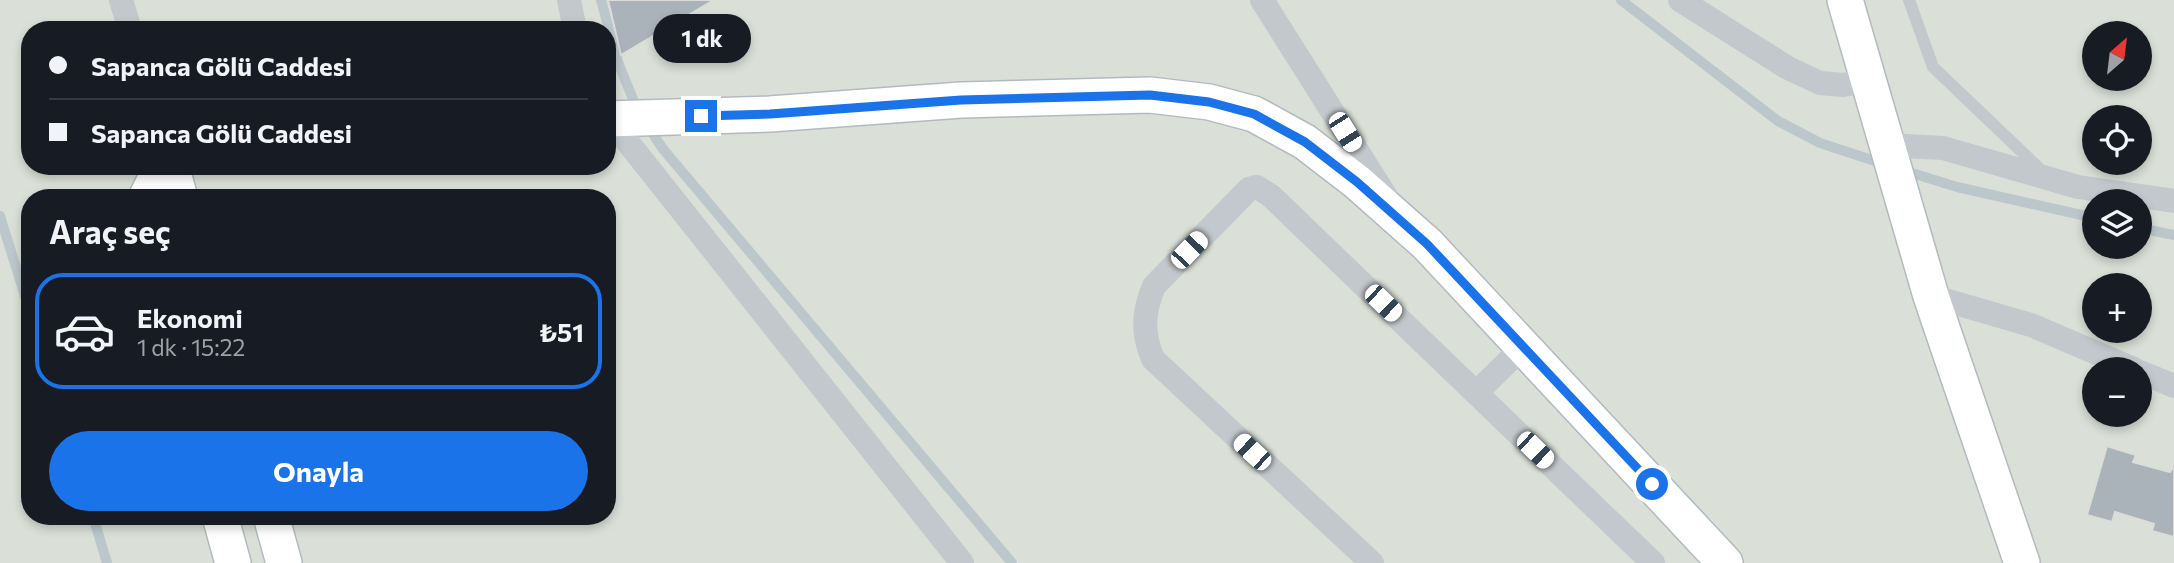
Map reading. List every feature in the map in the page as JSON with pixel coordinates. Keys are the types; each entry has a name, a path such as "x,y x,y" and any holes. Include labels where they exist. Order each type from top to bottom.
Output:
{"street":[{"path":"121,0 127,21"},
{"path":"569,0 573,21"},
{"path":"1262,0 1401,220"},
{"path":"1680,0 1788,68 1820,83 1843,85 1867,80"},
{"path":"1845,0 1931,296 2022,563"},
{"path":"622,118 770,114 961,100 1150,95 1209,102 1254,114 1305,142 1357,182 1427,244 1725,563"},
{"path":"622,118 962,563"},
{"path":"1885,145 1943,148 2078,187 2174,201"},
{"path":"1372,563 1153,359 1146,343 1144,323 1147,302 1154,286 1249,189 1257,187 1271,196 1653,563"},
{"path":"1931,296 2031,325 2106,357"},
{"path":"1476,393 1524,346"},
{"path":"2152,377 2174,386"},
{"path":"222,525 233,563"},
{"path":"273,525 284,563"}],"lane":[{"path":"1909,0 1933,67 2051,179"}],"shaded area":[{"path":"0,0 2174,0 2174,563 0,563"}],"building":[{"path":"608,0 714,0 621,55 616,21 613,21"},
{"path":"2107,446 2136,455 2133,462 2170,472 2174,466 2174,537 2152,531 2154,524 2115,512 2112,522 2087,515"}],"waterway":[{"path":"601,0 607,21"},
{"path":"1621,0 1778,121 1820,143 1884,164"},
{"path":"616,55 637,109"},
{"path":"647,125 663,149 1012,563"},
{"path":"1902,170 1957,187 2082,215"},
{"path":"0,216 21,283"},
{"path":"2152,230 2174,235"},
{"path":"96,525 107,563"}],"route":[{"path":"701,116 770,114 961,100 1150,95 1209,102 1254,114 1305,142 1357,182 1427,244 1652,484"}]}
